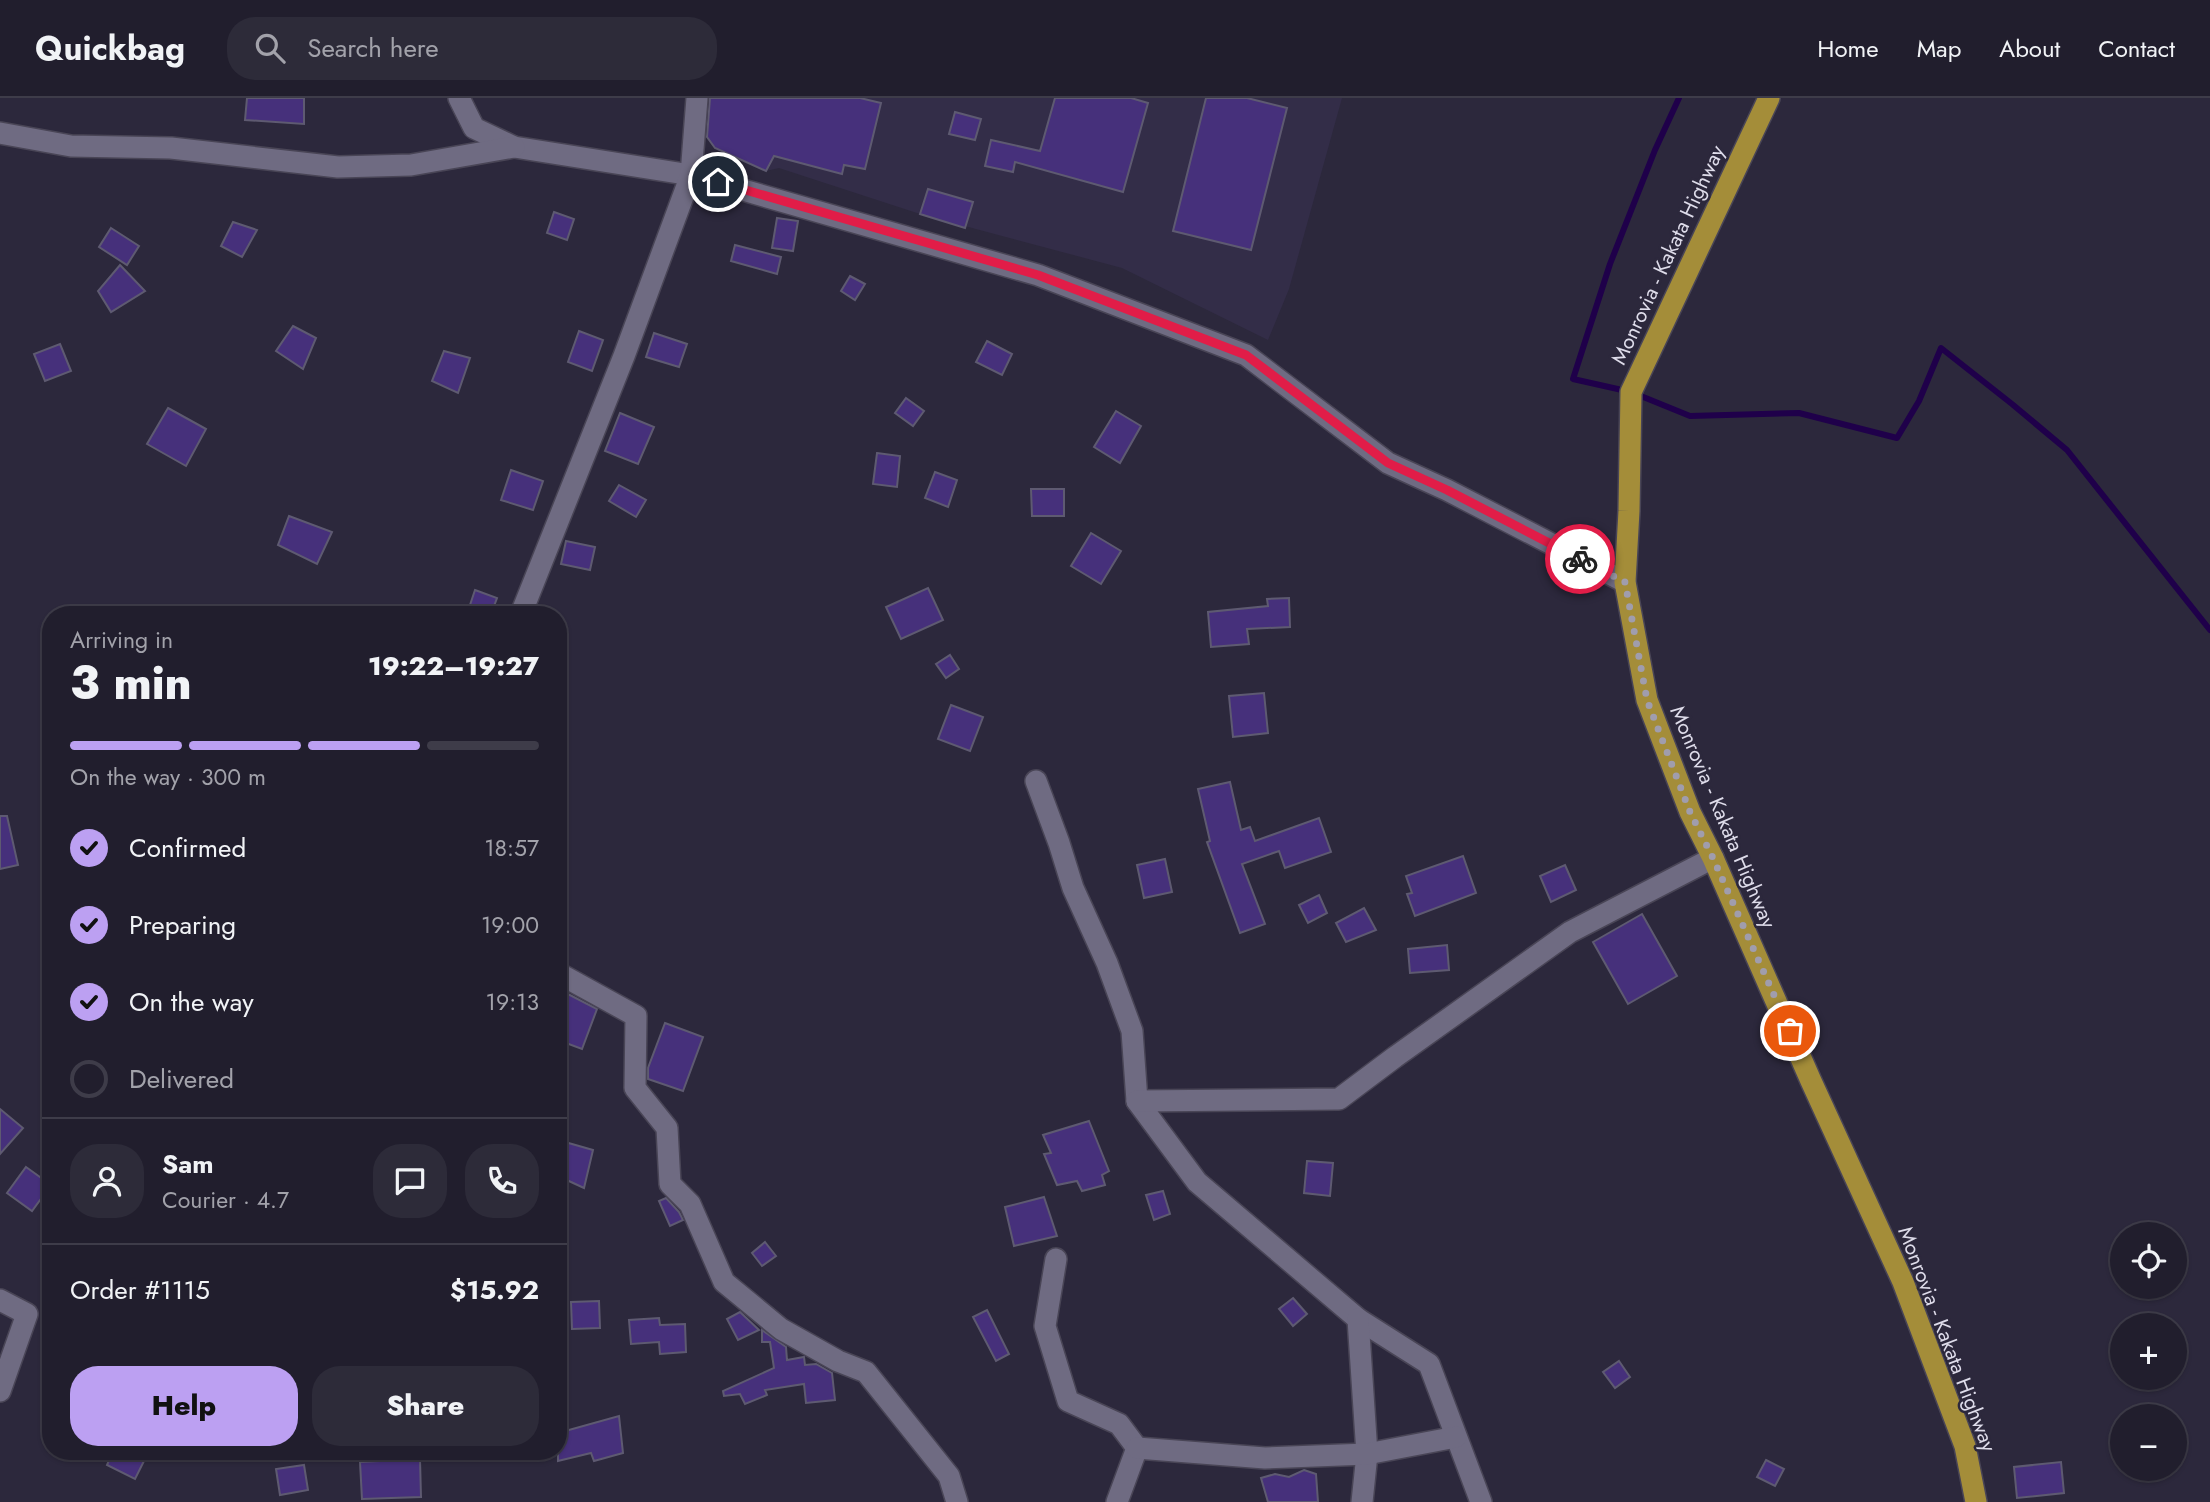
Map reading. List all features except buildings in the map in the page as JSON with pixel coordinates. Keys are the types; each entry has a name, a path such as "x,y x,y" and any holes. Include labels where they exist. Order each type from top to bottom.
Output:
{"highway":[{"name":"Monrovia - Kakata Highway","path":"1769,98 1631,392 1625,582 1647,700 1690,812 1903,1282 1965,1446 1976,1502"}],"street":[{"path":"459,98 474,128 514,147 691,175 1038,275 1246,355 1388,463 1447,490 1625,582"},
{"path":"524,606 624,356 691,175 697,98"},
{"path":"0,133 71,146 171,148 338,167 411,165 514,147"},
{"path":"1036,781 1073,888 1107,963 1132,1031 1137,1101 1198,1182 1358,1319 1429,1364 1481,1502"},
{"path":"1137,1101 1339,1099 1570,932 1713,858"},
{"path":"567,978 636,1016 635,1088 667,1128 670,1184 690,1205 724,1282 781,1329 838,1361 866,1372 949,1476 957,1502"},
{"path":"1056,1259 1045,1325 1068,1401 1119,1424 1137,1448 1265,1458 1367,1454 1456,1437"},
{"path":"0,1300 27,1314 0,1391"},
{"path":"1358,1319 1367,1454 1362,1502"},
{"path":"1117,1502 1137,1448"}],"shaded area":[{"path":"711,98 1342,98 1289,289 1268,340 1122,268 920,214 779,168 766,171 715,148 701,127"}],"waterway":[{"path":"1679,98 1655,150 1610,264 1573,379 1631,392 1690,416 1799,413 1897,438 1919,401 1941,348 2067,450 2210,630"}],"way so far":[{"path":"1580,559 1625,582 1647,700 1690,812 1790,1031"}],"route":[{"path":"718,182 1038,275 1246,355 1388,463 1447,490 1580,559"}]}
